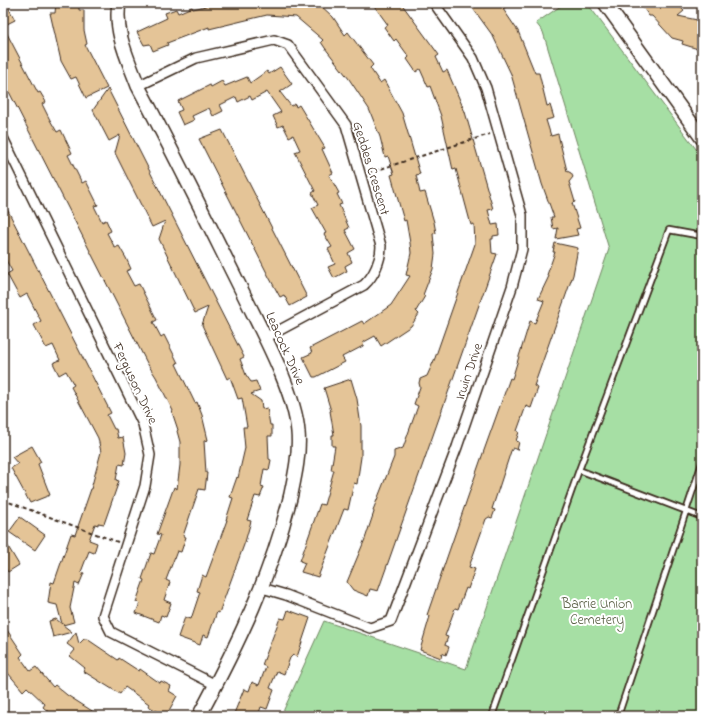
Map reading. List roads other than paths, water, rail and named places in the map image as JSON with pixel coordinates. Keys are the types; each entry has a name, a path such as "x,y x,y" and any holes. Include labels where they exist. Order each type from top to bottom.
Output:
{"street":[{"name":"Leacock Drive","path":"119,3 117,18 124,48 138,86 265,338 289,394 298,432 295,473 286,514 262,588 216,685 199,716"},
{"name":"Irwin Drive","path":"262,588 286,595 370,628 391,621 457,447 512,287 522,249 522,215 499,131 486,88 473,58 434,3"},
{"path":"606,3 702,138"},
{"name":"Geddes Crescent","path":"138,86 196,58 274,40 288,45 343,120 361,175 381,246 381,254 371,279 364,285 265,338"},
{"name":"Ferguson Drive","path":"3,138 142,424 150,455 145,486 103,616 111,632 216,685"}],"lane":[{"path":"492,716 579,470 669,230 702,236"},
{"path":"618,716 702,463"},
{"path":"579,470 702,517"}],"park label":[{"name":"Barrie Union Cemetery","path":"597,612"}]}
